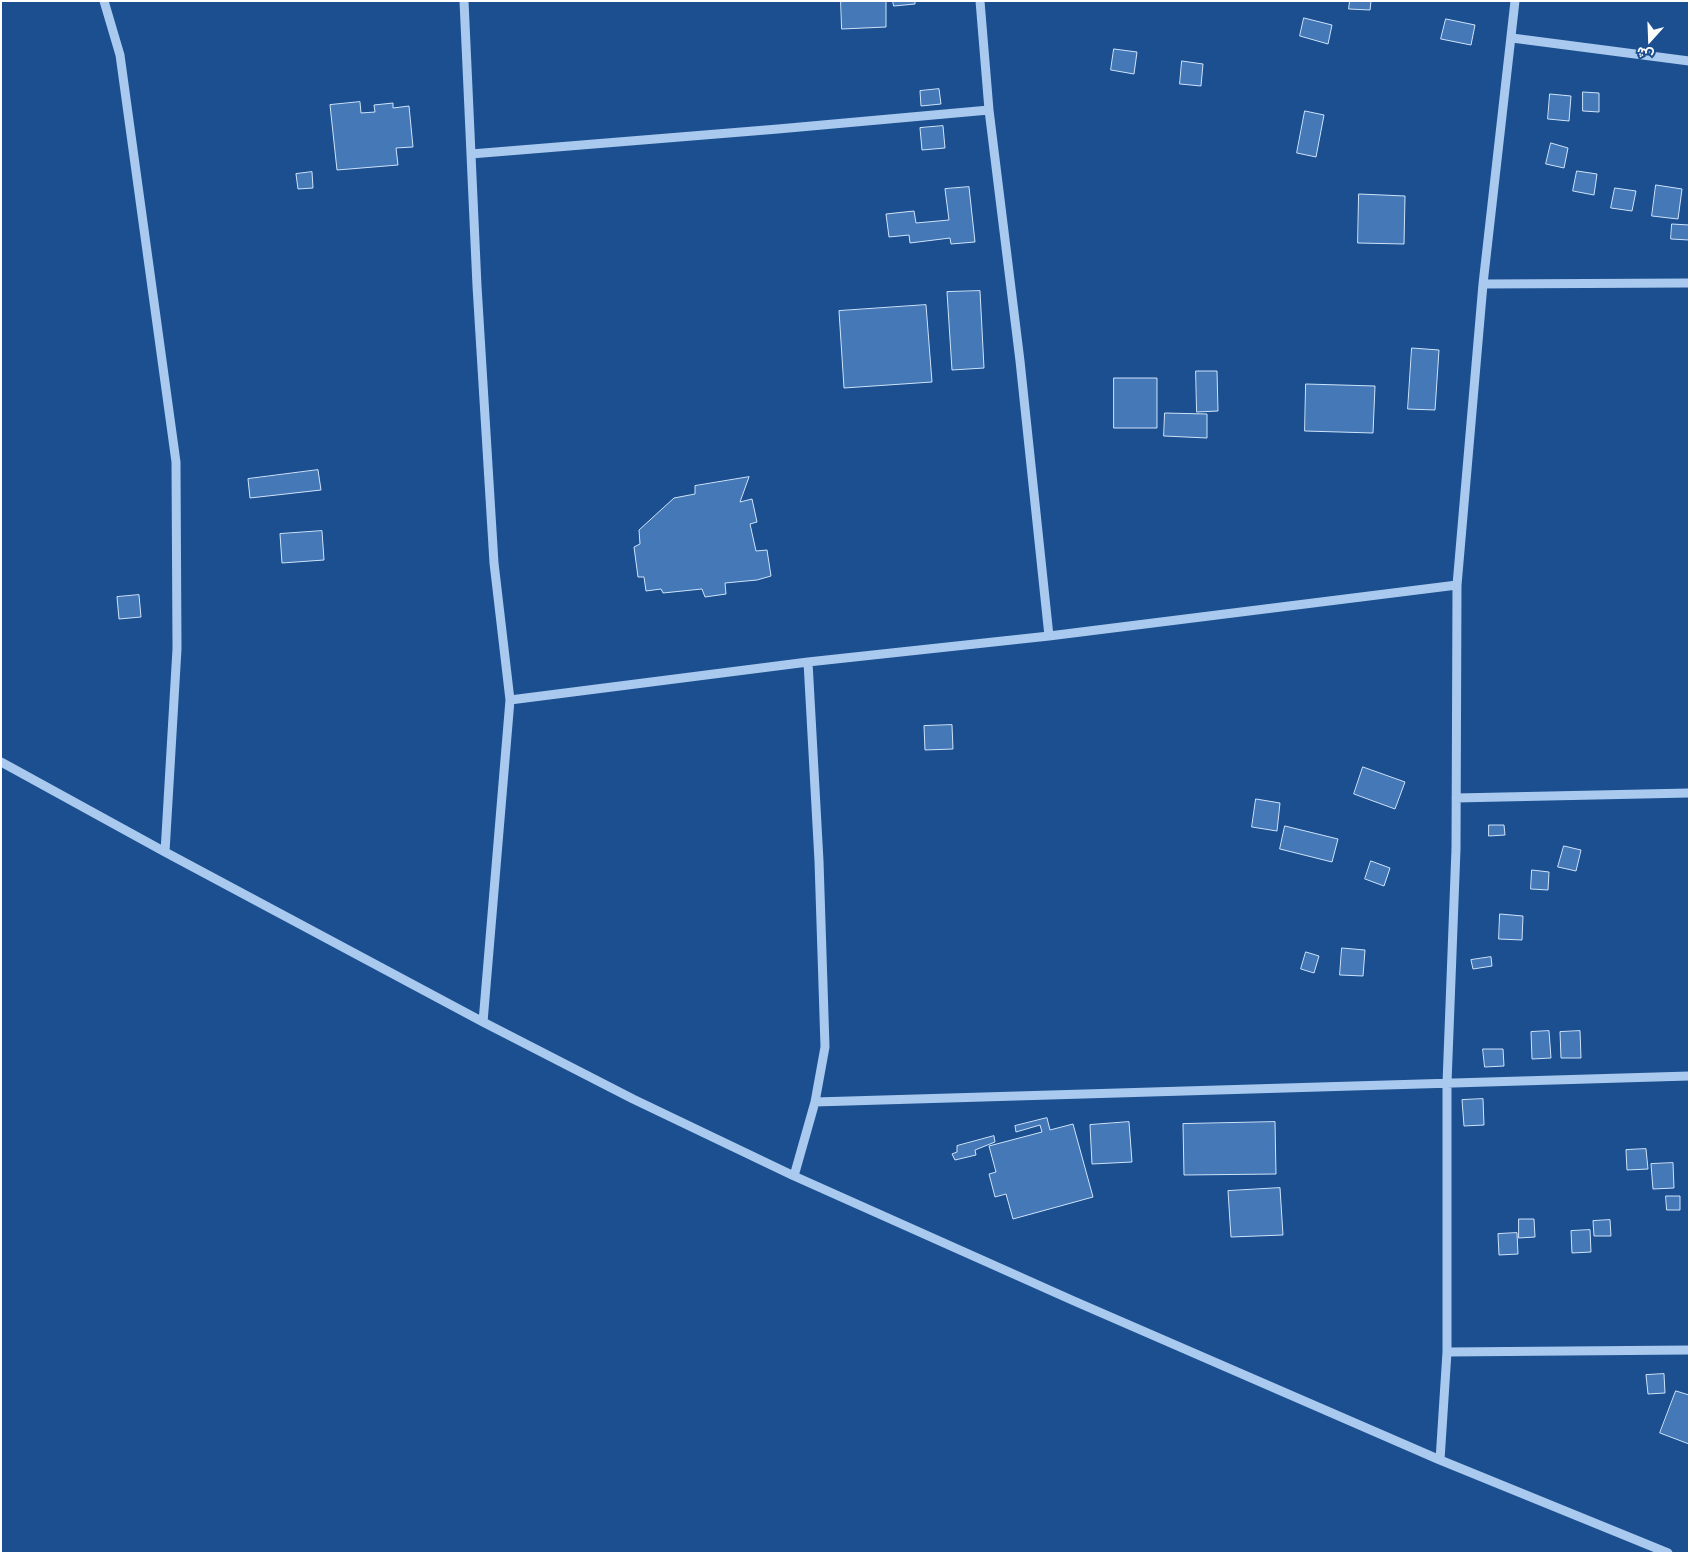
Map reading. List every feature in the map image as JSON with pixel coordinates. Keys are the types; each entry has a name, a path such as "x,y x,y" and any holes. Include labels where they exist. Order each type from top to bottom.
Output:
{"street":[{"path":"104,1 120,55 176,462 177,648 165,852"},
{"path":"464,1 477,286 494,562 510,700 482,1022"},
{"path":"980,1 989,110 1020,361 1048,636"},
{"path":"1440,1460 1447,1352 1447,1083 1456,798 1457,585 1483,284 1515,1"},
{"path":"1512,38 1689,61"},
{"path":"471,154 989,110"},
{"path":"1483,284 1689,282"},
{"path":"510,700 808,662 1048,636 1457,585"},
{"path":"794,1176 815,1102 825,1047 819,860 808,662"},
{"path":"1,762 482,1022 633,1099 794,1176 1074,1301 1440,1460 1668,1553"},
{"path":"1456,798 1689,793"},
{"path":"815,1102 1689,1076"},
{"path":"1447,1352 1689,1350"}],"building":[{"path":"841,1 886,1 886,27 842,29"},
{"path":"893,1 915,1 915,4 894,6"},
{"path":"1350,1 1371,1 1370,10 1349,9"},
{"path":"1304,18 1332,25 1328,44 1300,36"},
{"path":"1446,19 1475,25 1471,45 1441,39"},
{"path":"1114,49 1137,52 1134,74 1111,70"},
{"path":"1182,61 1203,64 1201,86 1180,84"},
{"path":"939,89 941,104 921,106 920,91"},
{"path":"1583,92 1599,93 1599,112 1583,111"},
{"path":"1550,94 1571,96 1569,121 1548,119"},
{"path":"360,102 361,113 375,112 374,105 393,103 393,108 409,106 413,147 396,148 398,165 337,170 330,105"},
{"path":"1305,111 1324,115 1316,157 1297,153"},
{"path":"943,126 945,148 922,150 920,128"},
{"path":"1551,143 1568,148 1564,168 1546,164"},
{"path":"1577,171 1597,174 1594,195 1573,191"},
{"path":"312,172 313,188 298,189 296,174"},
{"path":"1656,185 1682,189 1678,219 1652,216"},
{"path":"969,187 975,242 951,244 950,238 910,243 909,235 889,237 886,214 914,211 916,223 949,220 945,189"},
{"path":"1615,188 1636,191 1632,211 1611,208"},
{"path":"1359,194 1405,196 1404,244 1358,243"},
{"path":"1672,224 1689,225 1689,240 1671,239"},
{"path":"980,291 984,368 952,370 947,292"},
{"path":"926,305 932,382 844,388 839,311"},
{"path":"1412,348 1439,350 1435,410 1408,409"},
{"path":"1196,371 1217,371 1218,411 1197,412"},
{"path":"1114,378 1157,378 1157,428 1114,428"},
{"path":"1306,384 1375,386 1373,433 1305,431"},
{"path":"1165,413 1207,414 1207,438 1164,436"},
{"path":"318,470 321,490 250,498 248,479"},
{"path":"749,477 740,502 752,499 757,522 750,524 756,551 767,550 771,576 757,580 725,583 726,594 705,597 702,589 663,593 661,589 646,591 644,577 638,577 634,547 640,544 639,530 674,498 695,494 695,486"},
{"path":"322,531 324,560 282,563 280,534"},
{"path":"139,595 141,617 119,619 117,597"},
{"path":"952,725 953,749 925,750 924,726"},
{"path":"1363,767 1405,782 1395,809 1354,794"},
{"path":"1256,799 1280,803 1277,831 1252,827"},
{"path":"1489,825 1504,825 1505,835 1489,836"},
{"path":"1285,826 1338,839 1332,862 1280,849"},
{"path":"1564,846 1581,850 1576,871 1558,867"},
{"path":"1371,861 1390,868 1384,886 1365,879"},
{"path":"1532,870 1549,872 1548,890 1531,889"},
{"path":"1500,914 1523,916 1522,940 1499,939"},
{"path":"1342,948 1365,950 1363,976 1340,975"},
{"path":"1306,952 1319,956 1314,973 1301,969"},
{"path":"1491,957 1492,966 1473,969 1471,960"},
{"path":"1549,1031 1551,1058 1532,1059 1531,1032"},
{"path":"1580,1031 1581,1058 1561,1058 1560,1032"},
{"path":"1483,1049 1503,1049 1504,1066 1485,1067"},
{"path":"1483,1099 1484,1125 1464,1126 1462,1100"},
{"path":"1047,1118 1050,1130 1073,1124 1093,1197 1013,1219 1006,1194 995,1197 989,1174 996,1172 989,1146 1042,1132 1040,1125 1016,1132 1015,1126"},
{"path":"1129,1122 1132,1162 1092,1164 1090,1125"},
{"path":"1275,1122 1276,1174 1184,1175 1183,1124"},
{"path":"994,1136 995,1142 975,1150 976,1155 955,1160 952,1154 957,1152 957,1146"},
{"path":"1646,1149 1648,1169 1627,1170 1626,1150"},
{"path":"1673,1163 1674,1188 1653,1189 1651,1164"},
{"path":"1280,1188 1283,1235 1231,1237 1228,1191"},
{"path":"1666,1196 1680,1196 1680,1210 1667,1210"},
{"path":"1519,1219 1534,1219 1535,1237 1519,1238"},
{"path":"1610,1220 1611,1236 1594,1236 1593,1221"},
{"path":"1590,1230 1591,1252 1572,1253 1571,1231"},
{"path":"1517,1233 1518,1254 1499,1255 1498,1234"},
{"path":"1664,1374 1665,1393 1648,1394 1646,1375"},
{"path":"1676,1391 1689,1395 1689,1444 1660,1433"}]}
